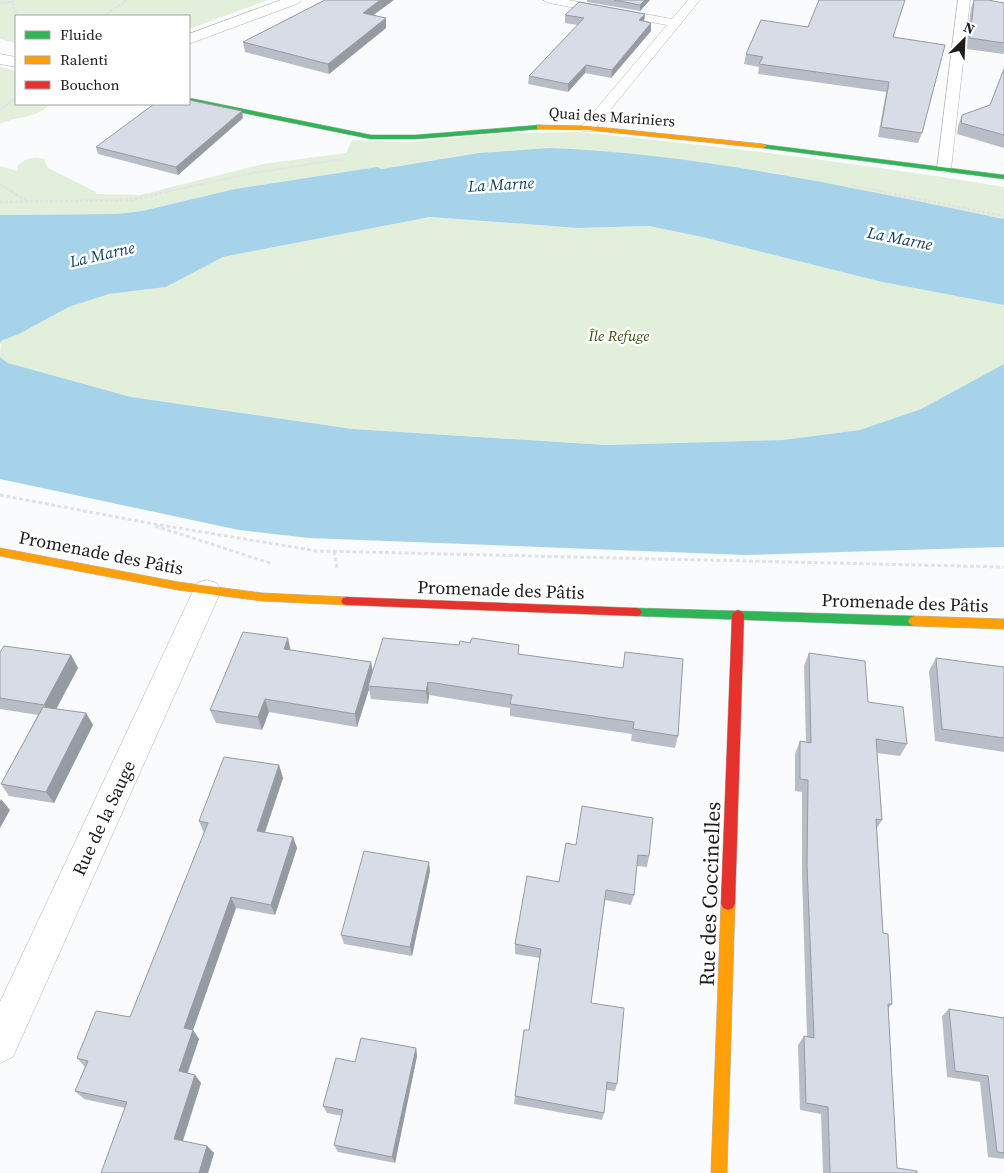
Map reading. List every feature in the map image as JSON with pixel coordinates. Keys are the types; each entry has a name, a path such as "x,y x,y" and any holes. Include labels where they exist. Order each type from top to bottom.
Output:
{"street":[{"path":"190,39 294,0"},
{"path":"0,59 15,62"},
{"name":"Quai des Mariniers","path":"190,100 371,137 416,137 536,127 588,128 786,148 1004,177"},
{"name":"Promenade des Pâtis","path":"0,552 207,591 337,601 1004,624"},
{"name":"Rue de la Sauge","path":"0,1044 207,591"},
{"name":"Rue des Coccinelles","path":"719,1173 738,616"}],"lane":[{"path":"549,0 674,23"},
{"path":"588,128 694,0"},
{"path":"944,169 964,0"}],"path":[{"path":"105,15 127,0"},
{"path":"0,3 12,1 19,15"},
{"path":"0,110 15,98"},
{"path":"0,202 24,200 130,200 253,173 353,156 369,148 371,137"},
{"path":"0,184 24,200"},
{"path":"844,184 1004,216"},
{"path":"0,494 148,523 317,551 1004,567"},
{"path":"148,523 275,565"},
{"path":"334,551 337,570"}],"green space":[{"path":"0,0 268,0 190,29 190,15 15,15 15,43 0,39"},
{"path":"0,67 15,71 15,105 49,105 33,115 0,124"},
{"path":"578,132 792,156 1004,187 1004,219 768,172 656,157 571,149 501,151 382,169 377,167 235,189 142,211 116,214 0,215 0,166 18,171 17,166 26,159 44,159 48,168 96,192 96,194 140,195 263,164 346,153 352,140 409,142 505,133"},
{"name":"Île Refuge","path":"430,217 578,228 649,226 702,237 882,282 1004,305 1004,364 921,409 860,430 782,440 607,445 353,429 131,397 8,363 0,357 1,341 19,334 69,307 109,294 166,287 223,257"}],"water":[{"name":"La Marne","path":"549,148 664,157 721,165 835,184 1004,219 1004,305 882,282 702,237 649,226 578,228 430,217 223,257 166,287 109,294 69,307 19,334 1,341 0,344 0,215 116,214 142,211 235,189 377,167 382,169 479,153"},
{"path":"0,357 8,363 131,397 353,429 607,445 782,440 860,430 921,409 1004,364 1004,547 745,555 309,538 239,530 0,479"}],"building":[{"path":"325,0 380,0 363,13 386,18 328,64 243,42"},
{"path":"614,0 645,0 640,5"},
{"path":"819,0 905,0 893,37 945,45 922,133 881,127 889,82 759,64 763,57 746,54 761,20 808,27"},
{"path":"974,0 1004,3 1004,43 970,38"},
{"path":"579,2 645,14 639,20 651,23 612,70 586,65 568,84 529,76 584,18 565,15"},
{"path":"1004,69 1004,135 961,123 962,115 990,105"},
{"path":"190,100 242,111 176,167 96,147 153,105 190,105"},
{"path":"243,632 288,638 284,649 371,662 355,714 265,699 258,717 210,710"},
{"path":"383,638 459,645 460,641 470,643 472,638 519,645 518,654 623,668 625,652 683,659 678,736 633,729 634,722 510,704 512,695 428,682 426,691 368,686"},
{"path":"4,646 71,655 44,705 0,698 0,652"},
{"path":"809,653 865,661 868,702 903,707 907,744 876,739 882,820 876,819 883,933 888,934 892,1004 888,1004 897,1168 917,1171 917,1173 830,1173 828,1107 806,1103 804,1036 814,1038 807,865 808,780 800,779 800,741 811,743"},
{"path":"936,658 1004,667 1004,738 942,729"},
{"path":"43,707 86,713 46,792 1,784"},
{"path":"224,757 279,765 257,831 293,837 271,905 231,897 184,1028 193,1030 179,1071 195,1075 174,1139 207,1146 199,1173 101,1173 127,1102 75,1091 88,1061 77,1058 96,1011 130,1017 208,823 199,821"},
{"path":"582,806 653,818 649,856 638,855 634,895 606,890 591,1003 624,1008 617,1084 607,1082 604,1113 515,1096 524,1030 529,1030 541,949 515,944 527,876 559,882 566,843 576,845"},
{"path":"364,851 429,862 410,947 341,935"},
{"path":"949,1009 1004,1018 1004,1153 997,1152 988,1076 955,1071"},
{"path":"361,1038 416,1048 392,1157 334,1145 343,1110 323,1106 336,1058 355,1062"}],"traffic: fast":[{"path":"190,100 371,137 416,137 540,127"},
{"path":"763,146 1004,177"},
{"path":"636,612 914,621"}],"traffic: slow":[{"path":"540,127 588,128 763,146"},
{"path":"0,552 178,586 262,597 347,601"},
{"path":"914,621 1004,624"},
{"path":"719,1173 728,903"}],"traffic: jam":[{"path":"347,601 636,612"},
{"path":"728,903 738,615"}]}
